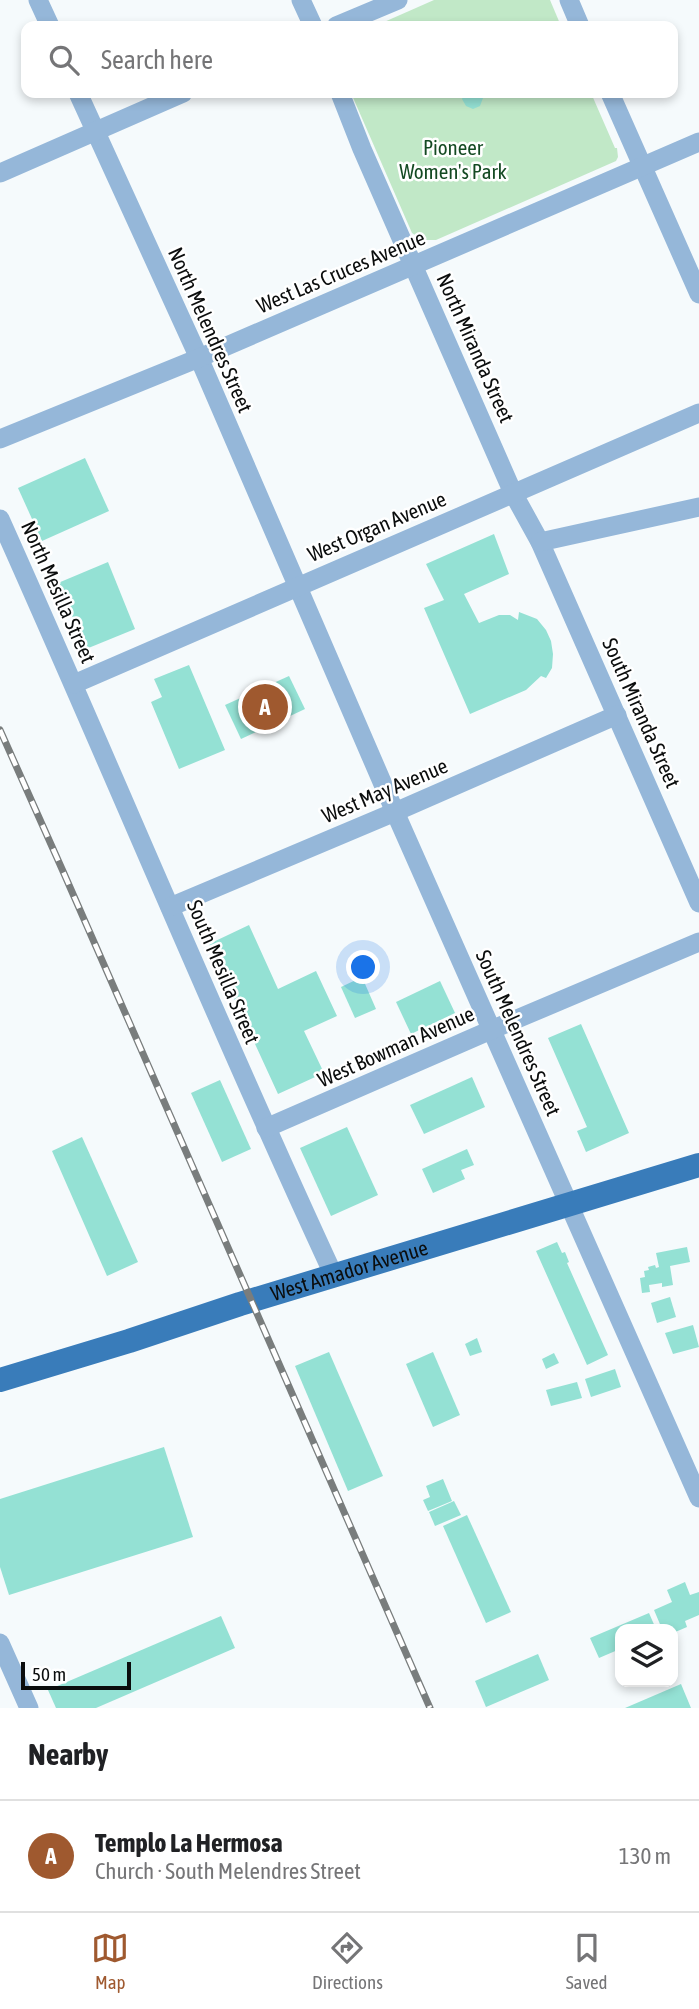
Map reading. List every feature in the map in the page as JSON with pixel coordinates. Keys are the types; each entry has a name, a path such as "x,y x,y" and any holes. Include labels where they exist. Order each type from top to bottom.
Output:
{"main road":[{"name":"West Amador Avenue","path":"0,1380 699,1165"}],"street":[{"path":"38,0 48,21"},
{"path":"301,0 311,21"},
{"path":"348,21 398,0"},
{"path":"569,0 578,21"},
{"name":"North Melendres Street","path":"80,98 199,358 297,586"},
{"path":"0,173 171,98"},
{"name":"North Miranda Street","path":"342,98 513,493 540,542"},
{"path":"612,98 699,294"},
{"name":"West Las Cruces Avenue","path":"0,439 199,358 699,142"},
{"name":"West Organ Avenue","path":"74,684 699,413"},
{"path":"540,542 699,507"},
{"name":"North Mesilla Street","path":"0,519 74,684"},
{"name":"South Miranda Street","path":"540,542 699,903"},
{"name":"South Melendres Street","path":"297,586 394,812 699,1498"},
{"name":"South Mesilla Street","path":"74,684 266,1128 334,1276"},
{"name":"West May Avenue","path":"170,907 617,715"},
{"name":"West Bowman Avenue","path":"266,1128 699,942"},
{"path":"0,1643 29,1708"}],"green space":[{"path":"434,0 550,0 559,21 386,21"},
{"name":"Pioneer Women's Park","path":"353,98 593,98 617,148 616,161 436,240 422,240 412,233"}],"building":[{"path":"483,98 480,106 473,109 466,106 462,99"},
{"path":"85,458 109,511 42,541 18,488"},
{"path":"494,534 509,574 464,594 479,623 499,615 510,615 518,620 519,612 537,619 551,641 552,668 546,678 541,676 526,690 470,714 424,608 444,600 426,564"},
{"path":"108,562 135,629 86,649 58,583"},
{"path":"189,665 225,750 179,769 151,702 162,697 154,679"},
{"path":"289,676 305,709 241,739 225,705"},
{"path":"249,925 278,989 316,971 337,1016 304,1031 324,1073 278,1094 209,944"},
{"path":"362,977 376,1009 355,1018 341,987"},
{"path":"440,981 455,1013 411,1034 396,1002"},
{"path":"581,1024 629,1133 586,1152 577,1131 587,1127 548,1038"},
{"path":"472,1077 485,1107 424,1134 410,1105"},
{"path":"220,1080 251,1149 222,1162 191,1093"},
{"path":"347,1127 378,1195 331,1216 300,1148"},
{"path":"82,1137 138,1262 107,1276 52,1151"},
{"path":"467,1149 474,1165 461,1170 465,1179 433,1193 422,1169"},
{"path":"557,1242 562,1253 565,1252 569,1262 567,1263 608,1355 587,1365 536,1251"},
{"path":"687,1247 690,1262 670,1266 673,1285 649,1285 650,1292 642,1293 640,1278 645,1277 644,1271 655,1265 656,1268 659,1267 656,1253"},
{"path":"670,1297 676,1317 657,1323 651,1303"},
{"path":"693,1325 699,1347 673,1354 665,1333"},
{"path":"477,1338 482,1352 470,1356 465,1344"},
{"path":"329,1352 383,1476 348,1491 295,1366"},
{"path":"433,1352 460,1415 433,1427 406,1364"},
{"path":"554,1353 559,1363 546,1369 542,1359"},
{"path":"615,1369 621,1387 591,1397 585,1379"},
{"path":"577,1382 582,1398 551,1406 546,1390"},
{"path":"164,1447 193,1537 9,1595 0,1567 0,1499"},
{"path":"443,1479 452,1501 428,1511 423,1500 430,1497 426,1486"},
{"path":"454,1501 461,1515 435,1526 429,1512"},
{"path":"467,1515 511,1612 486,1623 443,1526"},
{"path":"685,1582 690,1595 699,1592 699,1615 685,1621 687,1627 678,1631 678,1624 660,1624 654,1610 672,1602 667,1590"},
{"path":"649,1613 654,1624 623,1624"},
{"path":"221,1616 235,1648 96,1708 56,1708 48,1690"},
{"path":"615,1627 615,1651 599,1658 590,1638"},
{"path":"538,1654 549,1680 486,1707 475,1681"},
{"path":"681,1684 691,1708 625,1708 678,1687"}],"railway":[{"path":"0,730 430,1708"}],"place":[{"name":"Templo La Hermosa","path":"265,707"}]}
